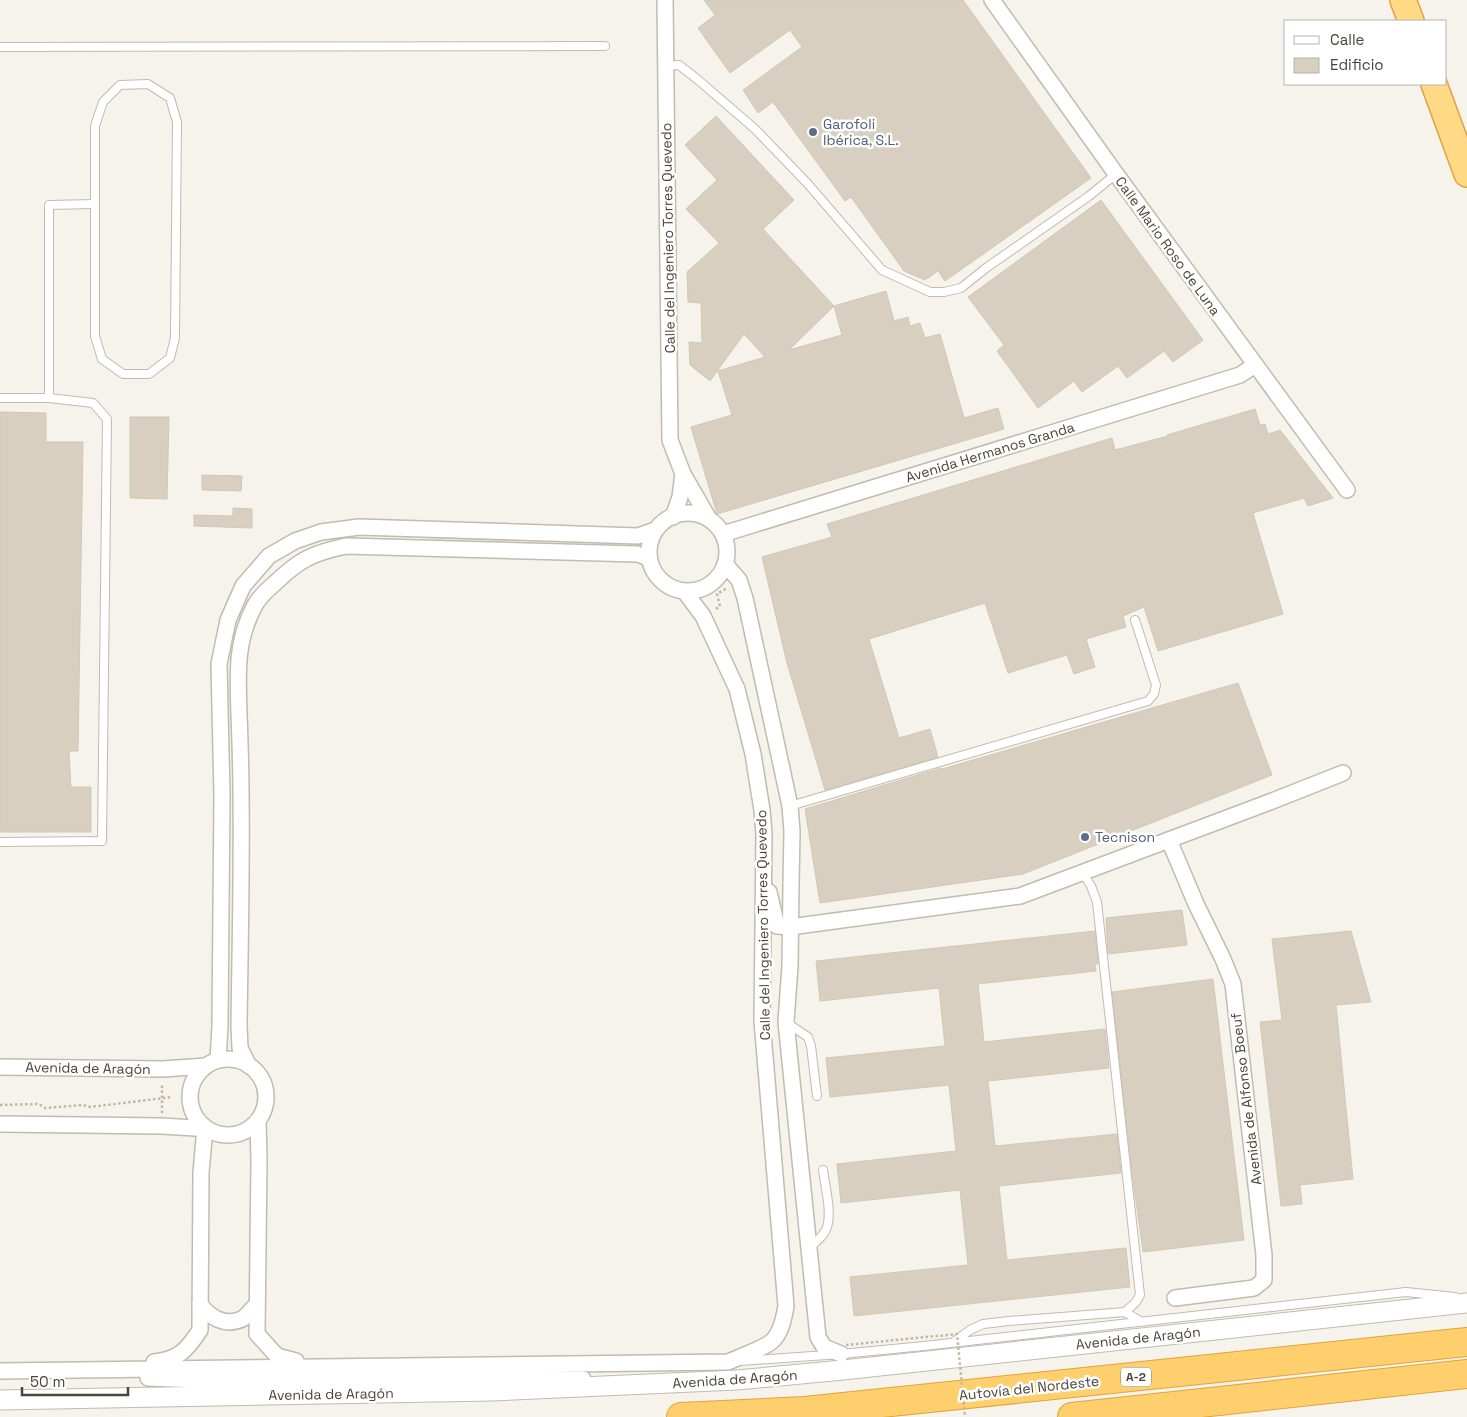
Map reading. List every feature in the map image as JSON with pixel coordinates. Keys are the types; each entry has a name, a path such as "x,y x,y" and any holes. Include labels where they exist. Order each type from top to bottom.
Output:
{"highway":[{"path":"1403,0 1411,20"},
{"path":"1434,85 1467,174"},
{"name":"Autovía del Nordeste","path":"681,1417 814,1410 1467,1342"},
{"path":"1072,1417 1467,1374"}],"street":[{"name":"Calle del Ingeniero Torres Quevedo","path":"664,0 670,440 683,474 709,520"},
{"name":"Calle Mario Roso de Luna","path":"992,0 1116,174 1347,490"},
{"name":"Avenida Hermanos Granda","path":"723,534 1231,378 1240,375 1255,365"},
{"name":"Calle del Ingeniero Torres Quevedo","path":"673,517 680,496 683,474"},
{"path":"680,514 695,514 709,520 723,534 726,549 725,564 721,574 706,587 686,592 675,590 665,585 654,573 648,558 650,539 655,530 666,520 680,514"},
{"path":"212,1063 220,1026 222,794 219,664 228,620 243,586 269,556 296,541 321,532 342,528 638,536 655,530"},
{"path":"249,1066 240,1048 241,795 238,679 239,653 244,630 255,605 288,570 303,560 323,551 346,546 637,554 648,558"},
{"name":"Calle del Ingeniero Torres Quevedo","path":"725,564 739,580 746,598 790,806 792,831 790,966 786,1022 818,1337 824,1347 844,1349"},
{"name":"Calle del Ingeniero Torres Quevedo","path":"686,592 703,616 737,689 753,754 764,834 762,1021 786,1306 782,1325 772,1342 728,1362"},
{"path":"764,865 777,926 790,927 1020,896 1344,773"},
{"name":"Avenida de Alfonso Boeuf","path":"1168,840 1233,984 1264,1254 1264,1280 1254,1288 1175,1298"},
{"path":"229,1059 240,1061 249,1066 257,1073 262,1082 266,1102 263,1112 258,1121 249,1129 227,1136 215,1134 204,1127 195,1117 190,1106 189,1095 192,1084 198,1074 212,1063 229,1059"},
{"name":"Avenida de Aragón","path":"0,1067 163,1070 212,1063"},
{"path":"258,1121 257,1334 277,1356 325,1366"},
{"path":"0,1124 204,1127"},
{"path":"78,1370 120,1364 164,1361 180,1355 191,1344 200,1330 201,1172 204,1127"},
{"name":"Avenida de Aragón","path":"0,1400 492,1390 737,1380 1467,1303"},
{"path":"200,1304 206,1313 218,1320 232,1322 243,1318 256,1305"},
{"path":"0,1371 728,1362"},
{"path":"0,1371 226,1381 492,1378 737,1380"}],"lane":[{"path":"0,47 605,46"},
{"path":"666,66 679,66 697,79 754,129 808,184 882,270 930,292 944,292 961,288 986,268 1089,196 1116,174"},
{"path":"148,84 170,98 176,122 175,338 170,358 149,374 123,374 102,359 95,336 94,204 95,126 103,102 120,85 148,84"},
{"path":"49,398 49,205 94,204"},
{"path":"0,398 49,398 93,403 107,418 102,842 0,842"},
{"path":"790,806 1148,701 1154,694 1156,686 1135,620"},
{"path":"1083,872 1097,902 1140,1295 1136,1302 1125,1312"},
{"path":"786,1022 808,1037 811,1046 817,1096"},
{"path":"809,1248 827,1228 828,1215 823,1170"},
{"path":"728,1362 844,1349 953,1343 1406,1292 1467,1298"},
{"path":"953,1343 970,1330 983,1324 1125,1312 1140,1321"}],"path":[{"path":"713,610 720,606 717,594 730,586"},
{"path":"162,1117 163,1078"},
{"path":"0,1105 39,1104 45,1108 83,1105 90,1107 172,1097"},
{"path":"844,1349 957,1334 965,1417"}],"building":[{"path":"704,0 963,0 1091,178 945,281 938,271 925,280 904,271 851,197 845,201 773,102 758,113 743,90 802,47 790,30 730,73 698,28 715,15"},
{"path":"716,116 794,200 763,229 834,306 886,291 894,321 908,317 910,326 920,323 925,338 940,334 964,418 998,408 1004,429 717,514 691,427 732,415 718,371 765,357 744,334 710,381 690,365 689,342 702,343 701,303 688,302 687,272 719,243 686,209 717,180 685,145","holes":["834,306 842,335 789,350"]},
{"path":"1101,200 1203,340 1173,362 1164,351 1127,378 1118,366 1082,392 1074,381 1038,408 997,351 1004,345 968,297"},
{"path":"1255,409 1260,425 1265,424 1268,434 1280,430 1333,498 1308,506 1304,498 1253,513 1283,614 1158,651 1144,607 1123,616 1126,627 1086,639 1095,667 1074,674 1067,655 1008,673 985,603 869,639 899,738 930,729 938,757 825,790 787,663 762,557 832,537 827,524 1112,438 1115,450"},
{"path":"0,412 46,413 46,442 83,442 78,751 69,751 71,787 91,787 91,832 0,832"},
{"path":"130,417 169,417 167,499 130,498"},
{"path":"202,475 242,476 241,491 202,490"},
{"path":"233,508 252,509 252,528 194,526 194,515 233,516"},
{"path":"1238,683 1272,775 1023,874 820,903 805,809"},
{"path":"1182,910 1187,945 1108,954 1106,918"},
{"path":"1095,931 1098,964 1095,964 1096,971 978,984 984,1042 1105,1029 1109,1068 988,1081 995,1146 1117,1134 1121,1173 999,1186 1007,1260 1126,1248 1130,1287 854,1316 850,1277 968,1265 960,1190 841,1203 837,1164 956,1151 949,1085 830,1097 826,1058 945,1046 939,988 820,1001 816,961"},
{"path":"1351,931 1371,1002 1336,1005 1353,1179 1300,1185 1302,1204 1281,1206 1260,1022 1282,1020 1272,939"},
{"path":"1213,979 1244,1240 1143,1252 1112,992"}],"place":[{"name":"Garofoli Ibérica, S.L.","path":"813,132"},
{"name":"Tecnison","path":"1085,837"}]}
